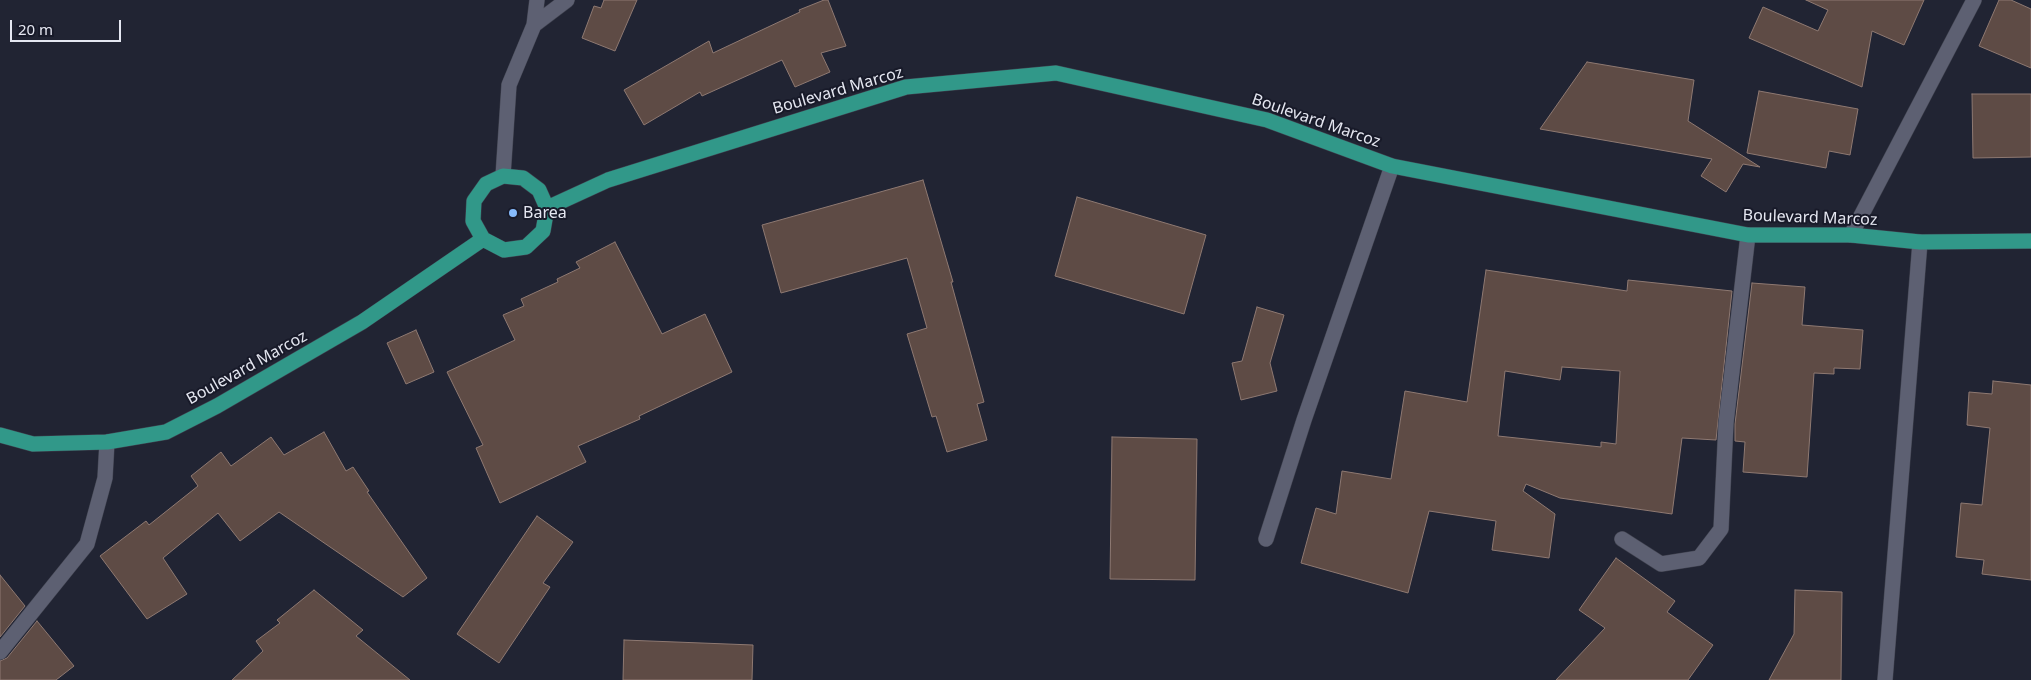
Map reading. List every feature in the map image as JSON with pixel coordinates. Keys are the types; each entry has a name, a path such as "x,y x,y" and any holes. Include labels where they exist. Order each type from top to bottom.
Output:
{"main road":[{"name":"Boulevard Marcoz","path":"547,208 608,180 906,87 1056,73 1267,120 1392,166 1748,235 1851,235 1920,242 2031,241"},
{"path":"504,176 523,178 539,190 547,208 543,231 526,247 504,250 483,239 473,221 474,201 486,184 504,176"},
{"name":"Boulevard Marcoz","path":"0,435 33,444 107,442 166,432 217,406 362,322 483,239"}],"street":[{"path":"504,176 509,85 534,25 537,0"},
{"path":"534,25 567,0"},
{"path":"1851,235 1974,0"},
{"path":"1266,539 1304,420 1392,166"},
{"path":"1622,539 1661,564 1699,558 1722,529 1726,423 1748,235"},
{"path":"1885,680 1920,242"},
{"path":"0,652 87,544 105,478 107,442"}],"building":[{"path":"604,0 637,0 615,51 582,38 594,6 601,8"},
{"path":"828,0 846,46 821,53 830,72 795,87 782,60 702,96 700,92 644,125 624,90 709,41 713,53 800,12 799,10"},
{"path":"1806,0 1924,0 1904,45 1872,31 1862,87 1749,38 1763,7 1818,31 1828,10"},
{"path":"1999,0 2011,0 2031,9 2031,68 1979,46"},
{"path":"1587,62 1694,80 1688,121 1760,167 1743,164 1726,192 1701,176 1712,159 1540,129"},
{"path":"1759,91 1858,109 1850,155 1829,151 1826,168 1747,153"},
{"path":"1972,94 2031,94 2031,157 1973,158"},
{"path":"923,180 953,282 951,282 984,402 977,404 987,440 947,452 936,416 932,417 907,334 927,328 907,258 781,293 762,225"},
{"path":"1077,197 1206,235 1184,314 1055,276"},
{"path":"615,242 662,334 705,314 732,372 639,416 640,419 578,446 586,462 500,503 476,448 483,445 447,372 515,340 503,315 524,306 521,299 558,282 557,279 580,268 576,262"},
{"path":"1486,270 1627,291 1628,280 1732,291 1716,440 1682,438 1672,514 1560,498 1526,484 1523,491 1555,514 1549,558 1492,550 1496,521 1429,511 1408,593 1301,563 1316,508 1336,514 1342,471 1391,479 1405,391 1467,402","holes":["1562,367 1620,371 1616,444 1601,442 1601,447 1498,436 1505,371 1560,380"]},
{"path":"1752,283 1805,287 1802,325 1863,330 1860,369 1834,368 1834,374 1814,373 1807,477 1743,472 1745,442 1735,441 1735,424"},
{"path":"1257,307 1284,315 1270,363 1277,391 1241,400 1232,363 1242,361"},
{"path":"416,330 434,372 406,384 387,343"},
{"path":"1993,381 2031,385 2031,580 1982,574 1984,560 1956,557 1961,503 1982,505 1990,428 1967,425 1969,392 1992,394"},
{"path":"324,432 346,471 353,467 369,491 367,492 427,578 403,597 279,512 240,541 218,513 163,558 187,594 147,619 100,556 146,521 149,525 198,486 191,476 221,452 231,466 271,437 284,455"},
{"path":"1112,437 1197,439 1195,580 1110,579"},
{"path":"537,516 573,542 543,583 550,587 499,663 457,634"},
{"path":"1616,558 1675,601 1667,612 1713,645 1688,680 1556,680 1605,628 1579,610"},
{"path":"0,575 25,606 0,637"},
{"path":"314,590 363,630 356,636 410,680 232,680 263,651 256,641 280,623 277,620"},
{"path":"1795,590 1842,592 1841,680 1769,680 1794,634"},
{"path":"37,621 74,666 56,680 0,680 0,661 7,658"},
{"path":"624,640 753,645 752,680 623,680"}],"place":[{"name":"Barea","path":"513,213"}]}
